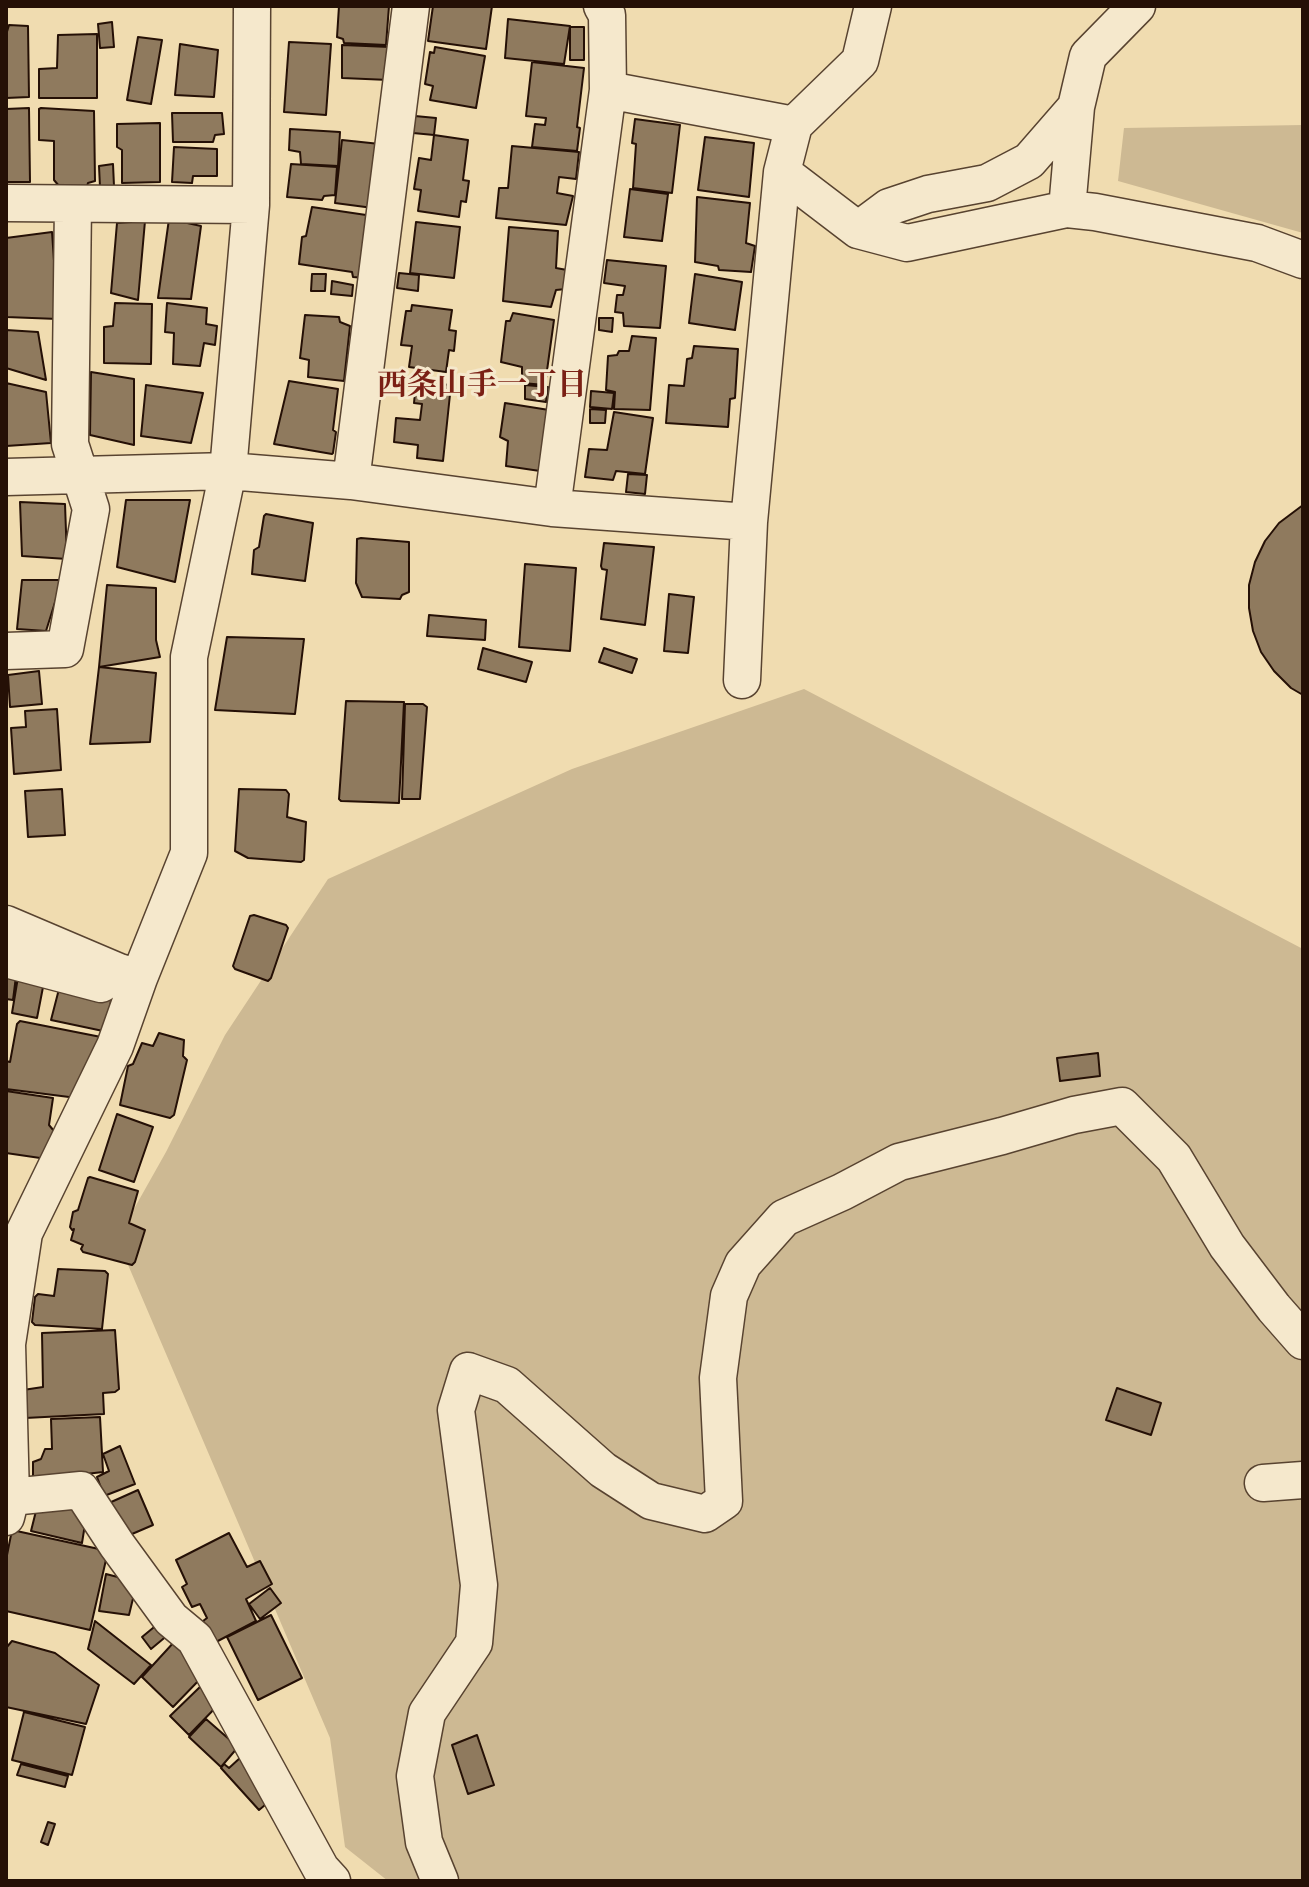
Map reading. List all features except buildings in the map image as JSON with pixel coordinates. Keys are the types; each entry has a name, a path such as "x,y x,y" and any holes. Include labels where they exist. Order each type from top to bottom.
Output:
{"street":[{"path":"235,6 252,6 251,205 228,471 189,657 189,853 129,975 115,1046 24,1233 6,1344 8,1507 81,1490 171,1619 195,1639 321,1869 332,1881"},
{"path":"351,481 411,6"},
{"path":"552,508 608,90 607,15 602,6"},
{"path":"742,680 749,522 782,172 794,125 860,61 873,6"},
{"path":"1067,209 1076,107 1088,56 1137,6"},
{"path":"608,90 794,125"},
{"path":"858,230 889,207 928,194 987,183 1029,161 1076,107"},
{"path":"782,172 858,230 907,243 1067,209 1257,243 1303,260"},
{"path":"6,203 251,205"},
{"path":"6,651 65,649 91,509 70,444 73,204"},
{"path":"6,477 228,471 351,481 552,508 749,522"},
{"path":"6,924 129,975"},
{"path":"6,959 113,987 129,975"},
{"path":"440,1881 424,1842 415,1776 427,1713 474,1643 479,1585 456,1410 468,1371 507,1385 603,1470 651,1501 705,1514 724,1501 718,1378 729,1296 743,1264 784,1218 899,1162 1074,1115 1122,1106 1174,1158 1227,1246 1303,1341"},
{"path":"1263,1483 1303,1480"}],"shaded area":[{"path":"1303,125 1303,233 1118,181 1124,128"},
{"path":"804,689 1303,949 1303,1881 388,1881 345,1847 330,1738 117,1239 166,1152 225,1035 328,879 572,769"}],"district":[{"name":"西条山手一丁目","path":"482,388"}]}
